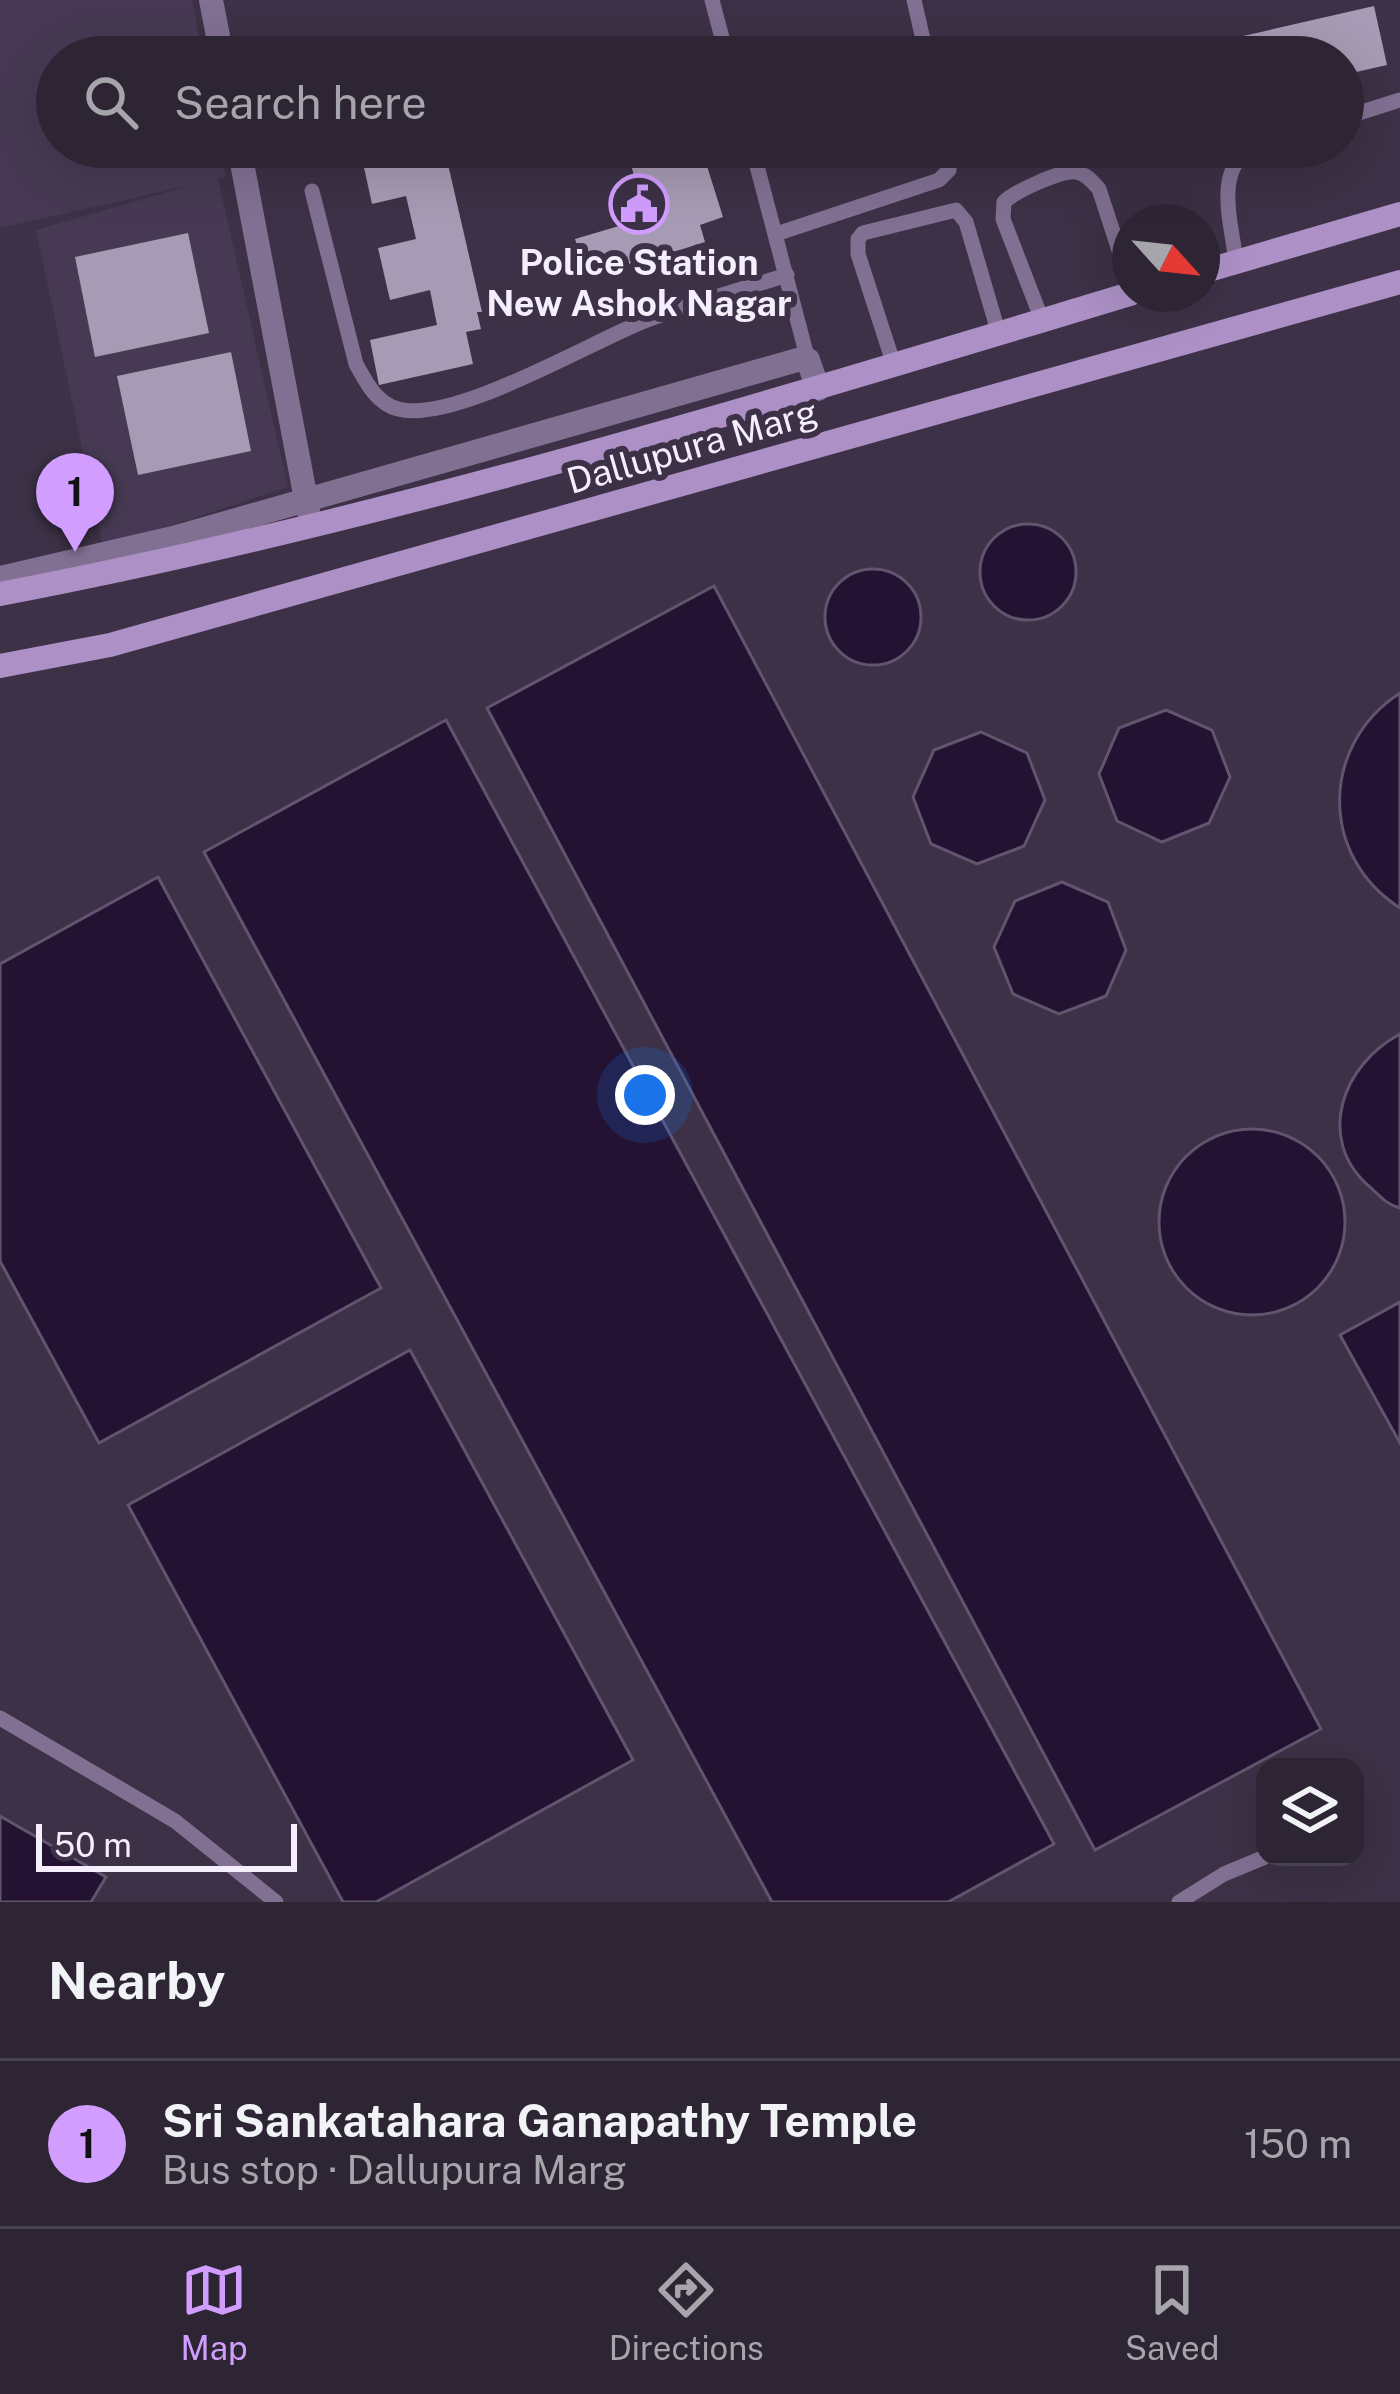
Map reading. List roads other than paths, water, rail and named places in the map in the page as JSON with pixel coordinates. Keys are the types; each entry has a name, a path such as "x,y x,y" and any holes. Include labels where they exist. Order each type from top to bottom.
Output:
{"main road":[{"path":"1220,267 1400,214"},
{"name":"Dallupura Marg","path":"0,666 156,633 1400,282"},
{"name":"Dallupura Marg","path":"0,593 103,574 557,464 1112,299"}],"street":[{"path":"211,0 218,36"},
{"path":"243,168 310,524"},
{"path":"0,578 173,538 808,360 818,389"}],"lane":[{"path":"712,0 722,36"},
{"path":"914,0 922,36"},
{"path":"1364,111 1400,100"},
{"path":"758,168 808,360"},
{"path":"776,234 939,180 950,168"},
{"path":"1232,168 1228,182 1235,262"},
{"path":"1042,320 1003,219 1004,202 1066,172 1090,179 1099,189 1112,229"},
{"path":"312,191 356,364 370,389 399,410 423,410 470,399 632,326 787,275"},
{"path":"894,365 858,254 857,239 863,233 956,210 966,222 998,331"},
{"path":"0,1718 175,1821 276,1902"},
{"path":"1179,1902 1256,1860"}],"place":[{"name":"Police Station New Ashok Nagar","path":"639,204"},
{"name":"Sri Sankatahara Ganapathy Temple","path":"75,552"}]}
